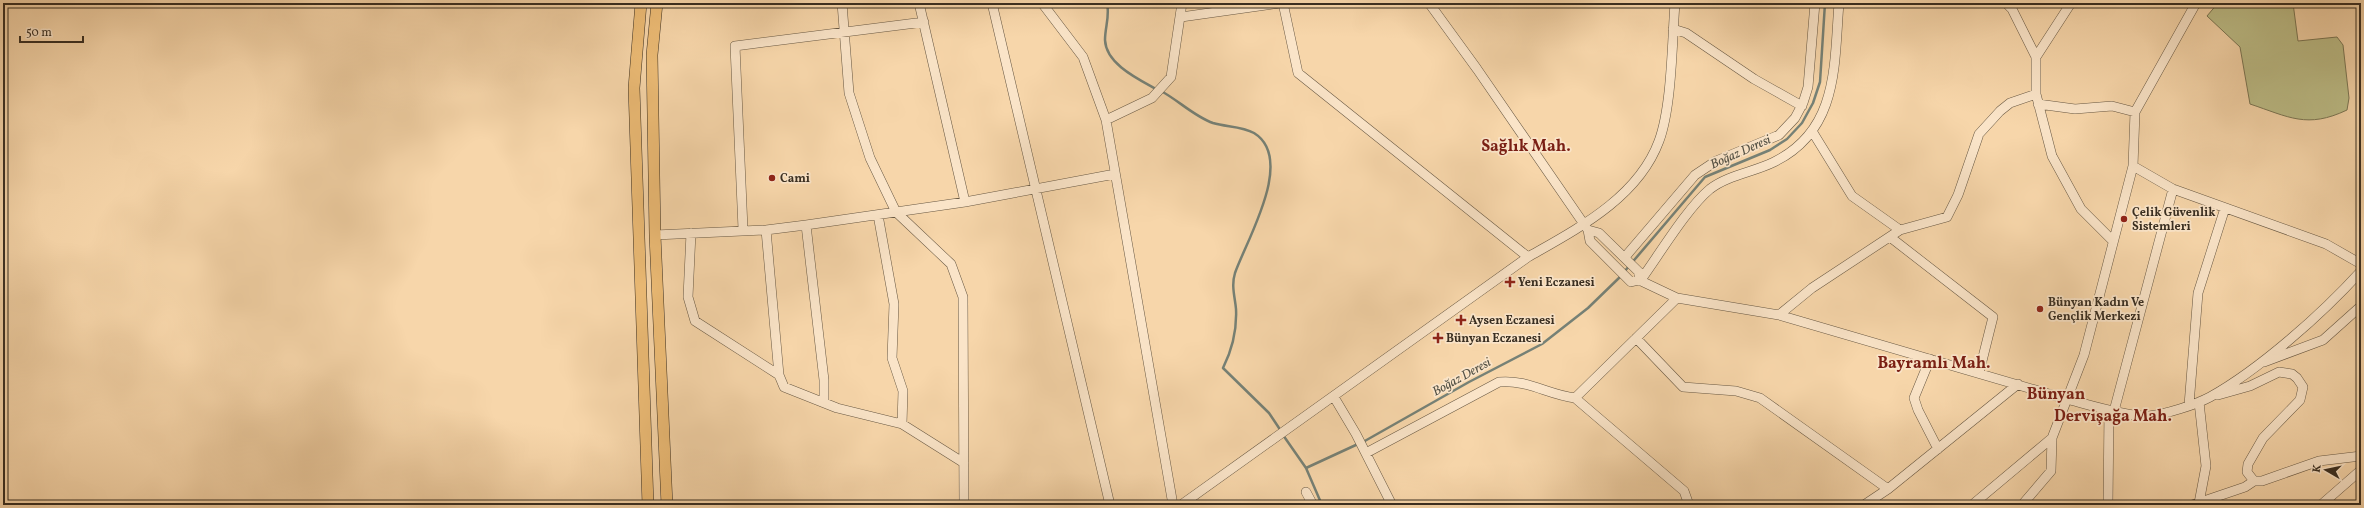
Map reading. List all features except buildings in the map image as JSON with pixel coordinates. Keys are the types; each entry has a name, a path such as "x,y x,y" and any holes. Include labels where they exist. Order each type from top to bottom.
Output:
{"main road":[{"path":"641,3 634,88 648,505"},
{"path":"657,3 652,55 655,235 667,505"}],"street":[{"path":"842,3 843,33 849,93 870,158 896,212 951,264 963,297 964,505"},
{"path":"919,3 964,202"},
{"path":"992,3 1038,189 1110,505"},
{"path":"1042,3 1083,57 1106,120 1173,505"},
{"path":"1106,120 1152,98 1171,77 1182,3"},
{"path":"1181,17 1281,3 1298,73 1528,257"},
{"path":"1428,3 1477,68 1586,228 1590,242 1619,269 1678,298 1778,315 2066,399 2111,411 2148,416 2199,402 2211,396 2257,365 2337,297 2361,271"},
{"path":"1181,505 1528,257 1586,228 1627,190 1646,166 1659,141 1667,104 1675,3"},
{"path":"1626,259 1695,175 1716,161 1779,135 1790,124 1802,106 1808,87 1815,3"},
{"path":"1637,279 1694,206 1710,189 1721,182 1782,158 1798,146 1812,131 1823,114 1832,86 1839,3"},
{"path":"2006,3 2012,9 2036,57 2036,94 2052,156 2081,209 2114,241"},
{"path":"2036,57 2071,3"},
{"path":"2022,505 2051,471 2052,438 2084,354 2133,166 2135,112 2195,5"},
{"path":"743,229 735,46 924,22"},
{"path":"1673,29 1686,33 1754,79 1802,106"},
{"path":"1778,315 1812,288 1900,230 1948,217 1958,196 1980,134 2010,103 2036,94"},
{"path":"2038,104 2075,109 2112,106 2135,112"},
{"path":"1812,131 1852,196 1900,230"},
{"path":"2133,166 2173,189 2326,244 2361,264"},
{"path":"655,235 743,229 766,230 806,225 964,202 1115,174"},
{"path":"2108,505 2111,411 2173,189"},
{"path":"2189,405 2198,293 2225,208"},
{"path":"878,214 894,304 892,358 903,391 902,424"},
{"path":"806,225 824,380 824,402"},
{"path":"1586,228 1599,233 1626,259 1637,279"},
{"path":"766,230 779,375 784,387 837,408 902,424 964,463"},
{"path":"691,233 688,297 695,320 779,375"},
{"path":"1890,237 1992,317 1979,373"},
{"path":"1576,398 1678,298"},
{"path":"2257,365 2323,340 2361,306"},
{"path":"1636,338 1682,387 1736,391 1760,398 1888,489"},
{"path":"1930,359 1914,398 1918,410 1938,449"},
{"path":"2211,396 2250,386 2279,372 2292,374 2301,383 2303,392 2300,400 2263,438 2248,464 2247,472 2254,481"},
{"path":"1365,452 1499,382 1510,381 1525,384 1564,397 1576,398 1684,491 1689,505"},
{"path":"1864,505 1888,489 2018,384"},
{"path":"1334,397 1356,434 1392,505"},
{"path":"2195,504 2206,466 2199,402"},
{"path":"1972,505 2052,438"},
{"path":"2195,504 2245,487 2254,481 2262,482 2319,461 2361,456"},
{"path":"2321,505 2361,470"},
{"path":"1306,492 1313,505"},
{"path":"283,505 291,505"}],"green space":[{"path":"2218,3 2293,3 2298,41 2337,37 2343,45 2349,98 2347,110 2333,116 2309,120 2287,117 2250,104 2240,47 2207,16"}],"waterway":[{"path":"1107,3 1108,12 1105,35 1107,49 1111,56 1124,70 1156,89"},
{"name":"Boğaz Deresi","path":"1624,272 1705,177 1770,150 1787,139 1802,123 1813,103 1820,82 1825,3"},
{"path":"1161,91 1206,120 1213,123 1244,129 1254,133 1266,145 1270,161 1269,180 1257,221 1235,273 1233,287 1236,309 1235,332 1229,354 1223,368 1269,413 1281,431"},
{"name":"Boğaz Deresi","path":"1363,442 1469,382 1542,344 1588,308 1621,276"},
{"name":"Boğaz Deresi","path":"1283,435 1306,468 1322,505"},
{"name":"Boğaz Deresi","path":"1306,468 1358,444"}],"place":[{"name":"Cami","path":"772,178"},
{"name":"Çelik Güvenlik Sistemleri","path":"2124,219"},
{"name":"Yeni Eczanesi","path":"1510,282"},
{"name":"Bünyan Kadın Ve Gençlik Merkezi","path":"2040,309"},
{"name":"Aysen Eczanesi","path":"1461,320"},
{"name":"Bünyan Eczanesi","path":"1438,338"}],"district":[{"name":"Sağlık Mah.","path":"1526,145"},
{"name":"Bayramlı Mah.","path":"1934,362"},
{"name":"Bünyan","path":"2056,393"},
{"name":"Dervişağa Mah.","path":"2113,415"}]}
